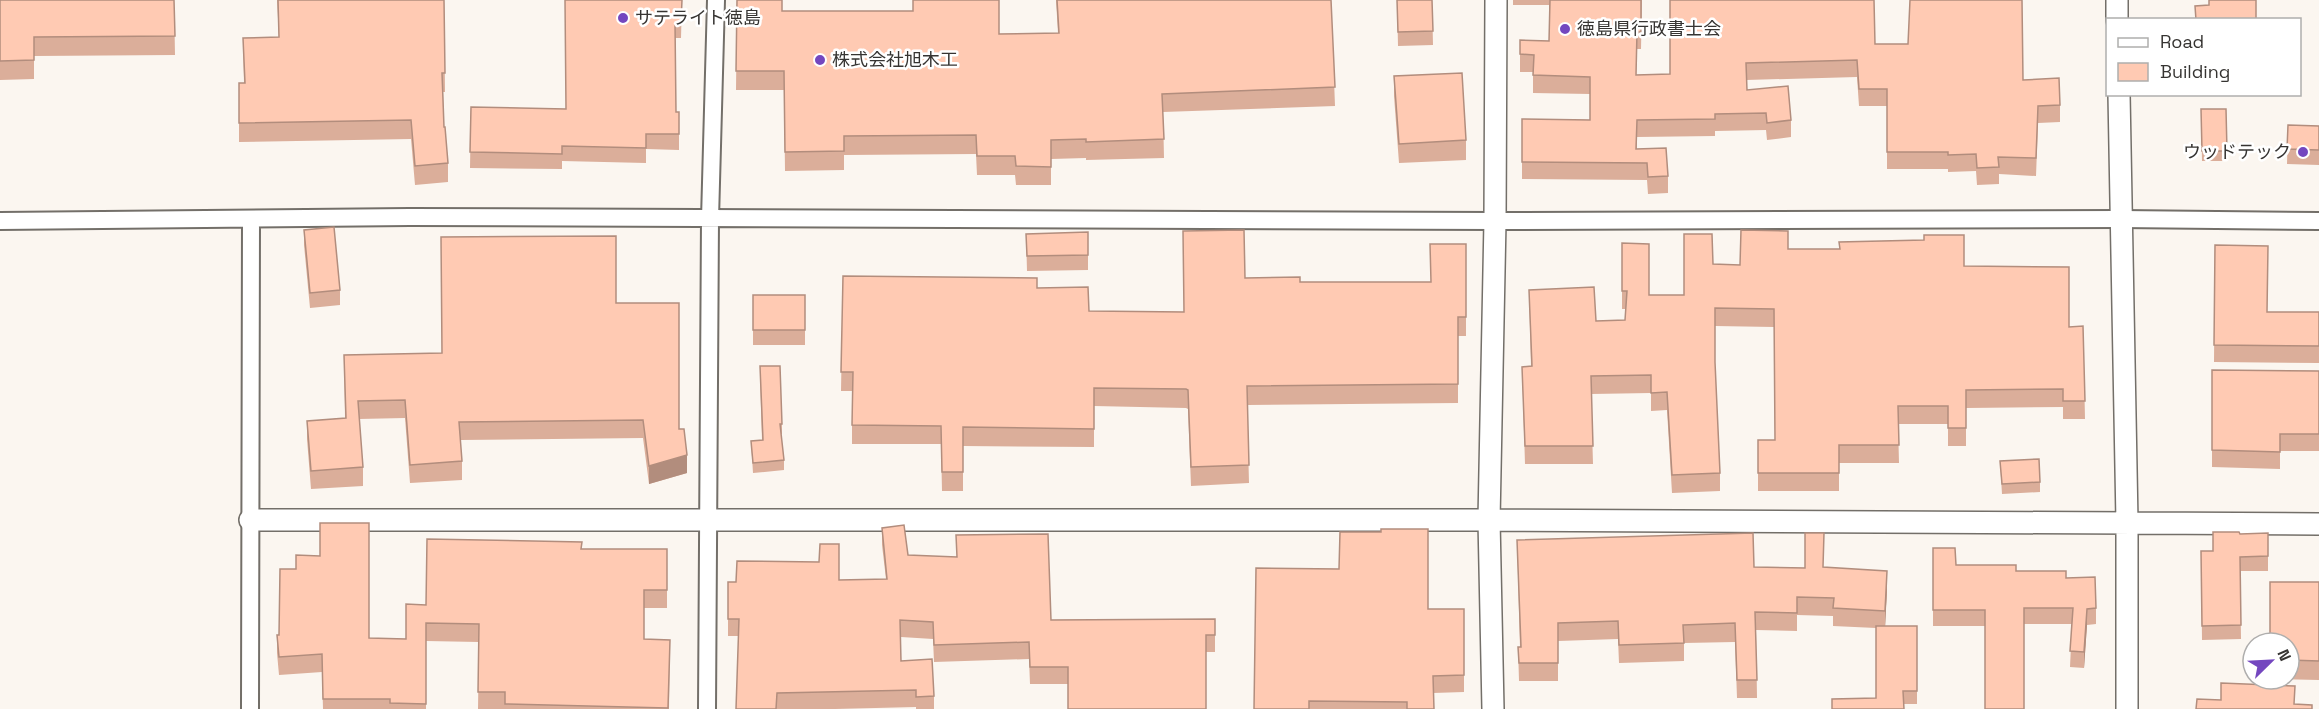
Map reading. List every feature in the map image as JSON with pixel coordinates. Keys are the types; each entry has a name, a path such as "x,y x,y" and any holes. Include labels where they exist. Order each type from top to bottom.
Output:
{"street":[{"path":"707,709 710,219 716,0"},
{"path":"1493,709 1489,520 1495,221 1496,0"},
{"path":"2116,0 2117,18"},
{"path":"2119,96 2127,522 2127,709"},
{"path":"0,221 410,217 2319,221"},
{"path":"250,709 251,220"},
{"path":"250,520 1489,520 2319,524"}],"building":[{"path":"0,0 174,0 175,36 34,37 34,60 0,61"},
{"path":"278,0 444,0 445,73 442,73 448,163 415,166 411,120 239,123 239,83 245,83 243,38 279,37"},
{"path":"565,0 682,0 681,23 675,23 676,112 679,112 679,134 646,134 646,148 562,146 562,154 470,152 471,107 566,109"},
{"path":"737,0 782,0 782,11 913,11 913,0 999,0 999,34 1059,33 1057,0 1331,0 1335,87 1162,94 1164,139 1086,142 1086,139 1051,140 1051,167 1016,166 1015,156 977,156 976,135 844,136 844,151 785,152 784,71 736,71"},
{"path":"1397,0 1432,0 1433,31 1398,32"},
{"path":"1550,0 1641,0 1641,32 1637,32 1636,75 1670,74 1670,0 1874,0 1875,44 1908,44 1910,0 2022,0 2023,80 2059,78 2060,105 2038,106 2036,158 1998,157 1999,167 1977,168 1976,154 1887,152 1887,89 1859,89 1857,60 1746,63 1747,90 1788,86 1791,120 1767,123 1766,113 1715,114 1715,119 1637,120 1636,149 1666,148 1668,176 1648,177 1647,163 1522,162 1522,119 1590,120 1590,77 1533,75 1534,55 1520,54 1520,40 1549,41"},
{"path":"2209,0 2256,0 2256,18 2196,18 2195,6 2209,5"},
{"path":"1462,73 1466,140 1399,144 1394,76"},
{"path":"2201,109 2226,109 2227,151 2202,151"},
{"path":"2288,125 2319,126 2319,150 2287,149"},
{"path":"334,227 340,290 310,293 304,230"},
{"path":"1244,230 1245,278 1300,277 1300,282 1431,282 1430,244 1466,244 1466,317 1458,317 1458,384 1247,386 1249,465 1191,467 1188,390 1186,389 1094,388 1094,429 963,427 963,472 942,472 941,426 852,425 853,372 841,372 843,276 1037,278 1037,288 1088,287 1089,311 1184,312 1183,231"},
{"path":"1741,230 1788,231 1788,249 1840,249 1839,242 1924,240 1924,235 1964,235 1964,266 2069,267 2069,327 2083,326 2085,401 2063,401 2063,389 1966,390 1966,428 1948,428 1948,406 1898,406 1899,445 1839,445 1839,473 1758,473 1758,440 1775,440 1774,309 1715,308 1720,473 1672,475 1667,392 1651,393 1651,375 1591,376 1593,446 1525,446 1522,367 1532,366 1529,290 1594,287 1596,321 1625,320 1627,291 1622,291 1622,243 1649,244 1649,295 1684,295 1684,234 1712,234 1713,264 1740,265"},
{"path":"1088,232 1088,255 1027,256 1026,234"},
{"path":"616,236 616,303 679,303 679,429 684,429 687,455 649,466 643,420 459,422 462,461 410,465 405,400 358,401 363,467 311,471 307,421 346,418 344,355 442,353 441,237"},
{"path":"2215,245 2268,246 2267,312 2319,312 2319,346 2214,345"},
{"path":"753,295 805,295 805,330 753,330"},
{"path":"760,366 780,366 782,424 780,424 784,460 753,463 751,441 763,440"},
{"path":"2212,370 2319,371 2319,434 2280,434 2280,452 2212,450"},
{"path":"2039,459 2040,482 2002,484 2000,461"},
{"path":"320,523 369,523 369,638 406,639 406,604 426,605 427,539 582,542 581,549 667,549 667,590 644,590 644,639 670,640 668,708 505,704 505,692 478,692 479,624 426,623 426,704 390,703 390,699 323,699 322,654 279,657 277,635 279,635 280,569 296,569 296,555 320,556"},
{"path":"904,525 908,555 957,557 956,535 1048,534 1051,620 1215,619 1215,635 1206,635 1206,709 1068,709 1068,667 1030,667 1029,642 934,645 933,622 900,620 901,661 932,659 934,696 916,697 916,690 777,693 776,709 736,709 739,619 728,619 728,582 736,582 737,561 819,562 820,544 839,544 839,580 887,579 882,528"},
{"path":"1381,529 1428,529 1428,609 1464,609 1464,675 1433,676 1434,709 1407,709 1407,702 1309,701 1309,709 1254,709 1256,568 1339,569 1340,532 1381,532"},
{"path":"2213,532 2268,533 2268,556 2240,557 2241,625 2202,626 2201,551 2213,551"},
{"path":"1753,533 1754,567 1805,568 1805,533 1824,533 1823,567 1887,571 1885,611 1833,608 1834,598 1797,597 1797,613 1755,612 1757,680 1737,680 1735,623 1683,625 1684,643 1619,645 1618,621 1558,623 1558,663 1519,663 1518,647 1521,647 1517,540"},
{"path":"1933,548 1955,548 1956,565 2016,565 2016,571 2066,571 2066,578 2095,577 2096,608 2087,609 2084,652 2070,651 2073,608 2024,608 2024,709 1985,709 1985,610 1933,610"},
{"path":"2270,582 2319,582 2319,661 2301,660 2301,631 2270,631"},
{"path":"1876,626 1917,626 1917,691 1903,691 1904,709 1832,709 1832,699 1876,698"},
{"path":"2221,683 2241,684 2241,691 2295,691 2294,704 2312,705 2312,709 2196,709 2197,699 2221,700"}],"place":[{"name":"サテライト徳島","path":"623,18"},
{"name":"徳島県行政書士会","path":"1565,29"},
{"name":"株式会社旭木工","path":"820,60"},
{"name":"ウッドテック","path":"2303,152"}]}
